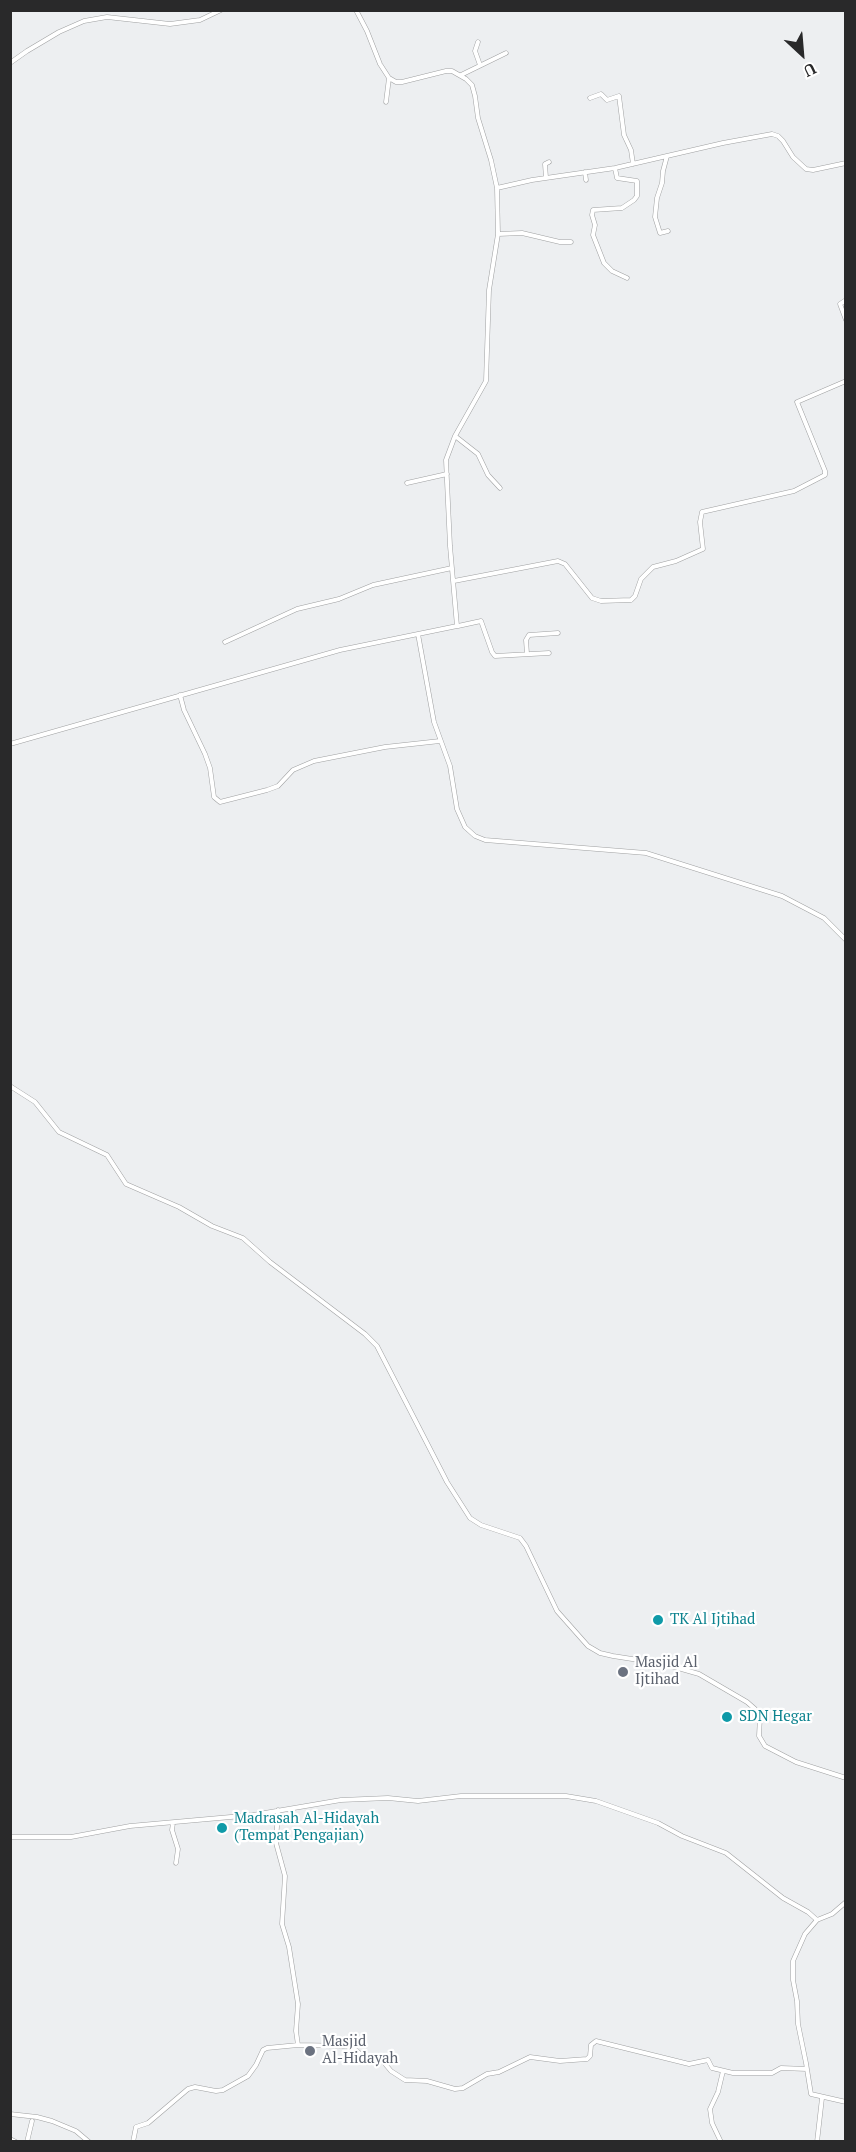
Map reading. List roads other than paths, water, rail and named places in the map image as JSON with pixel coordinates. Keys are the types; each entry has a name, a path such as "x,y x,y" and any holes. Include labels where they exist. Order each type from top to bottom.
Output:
{"street":[{"path":"10,63 59,32 84,21 106,17 150,23 184,23 200,20 221,10"},
{"path":"356,10 388,78 386,102"},
{"path":"478,42 475,51 480,65"},
{"path":"460,75 506,53"},
{"path":"388,78 399,83 446,71 460,75 472,86 497,188 498,234 489,290 486,381 455,436 446,460 457,626"},
{"path":"590,98 601,94 607,100 619,96 624,135 631,148 633,164"},
{"path":"497,188 615,168 772,134 783,141 806,169 813,170 846,163"},
{"path":"667,156 662,171 663,183 657,198 655,218 659,232 668,231"},
{"path":"546,178 545,164 549,162"},
{"path":"615,168 617,178 637,181 637,196 622,208 593,210 595,225 593,235 604,263 612,271 627,278"},
{"path":"585,172 585,180"},
{"path":"498,234 522,233 560,242 571,242"},
{"path":"846,300 840,304 846,320"},
{"path":"454,581 559,561 565,564 592,598 601,602 631,600 642,578 653,567 676,561 703,549 700,522 702,512 796,490 825,475 798,402 846,381"},
{"path":"455,436 478,454 488,475 500,488"},
{"path":"406,483 447,474"},
{"path":"225,642 297,609 339,599 373,585 452,568"},
{"path":"10,744 340,650 481,621 495,656 549,652"},
{"path":"527,654 526,640 529,635 558,633"},
{"path":"418,634 434,722 450,766 461,819 465,827 475,836 485,840 646,853 782,896 824,918 846,940"},
{"path":"180,695 184,710 205,754 210,768 214,797 219,802 278,786 292,770 314,761 385,747 440,741"},
{"path":"10,1086 35,1102 59,1132 107,1155 126,1184 243,1238 292,1279 365,1334 377,1346 441,1468 471,1518 520,1538 557,1611 588,1646 600,1653 664,1664 699,1674 755,1709 760,1715 760,1739 765,1746 796,1762 846,1778"},
{"path":"10,1837 71,1837 130,1827 254,1815 341,1800 388,1798 418,1801 461,1796 566,1796 583,1798 658,1822 682,1836 726,1852 783,1898 808,1912 817,1920"},
{"path":"278,1810 276,1843 285,1876 282,1924 289,1947 298,2004 296,2031 298,2045"},
{"path":"173,1823 172,1831 178,1849 176,1863"},
{"path":"846,1902 832,1914 817,1920 805,1934 793,1961 792,1969 809,2091 814,2096 846,2103"},
{"path":"133,2142 136,2127 148,2123 188,2089 195,2086 216,2091 224,2090 248,2076 263,2050 275,2045 351,2046 367,2060 381,2059 391,2071 405,2080 427,2081 455,2089 463,2088 488,2074 499,2072 530,2057 560,2061 587,2059 590,2056 591,2045 597,2041 689,2064 708,2060 712,2068 733,2073 772,2073 781,2068 807,2069"},
{"path":"720,2142 712,2123 710,2109 718,2092 723,2071"},
{"path":"817,2142 822,2098"},
{"path":"10,2114 52,2121 76,2131 89,2142"},
{"path":"27,2142 32,2121"},
{"path":"10,2139 16,2142"}],"place":[{"name":"TK Al Ijtihad","path":"658,1620"},
{"name":"Masjid Al Ijtihad","path":"623,1672"},
{"name":"SDN Hegar","path":"727,1717"},
{"name":"Madrasah Al-Hidayah (Tempat Pengajian)","path":"222,1828"},
{"name":"Masjid Al-Hidayah","path":"310,2051"}]}
